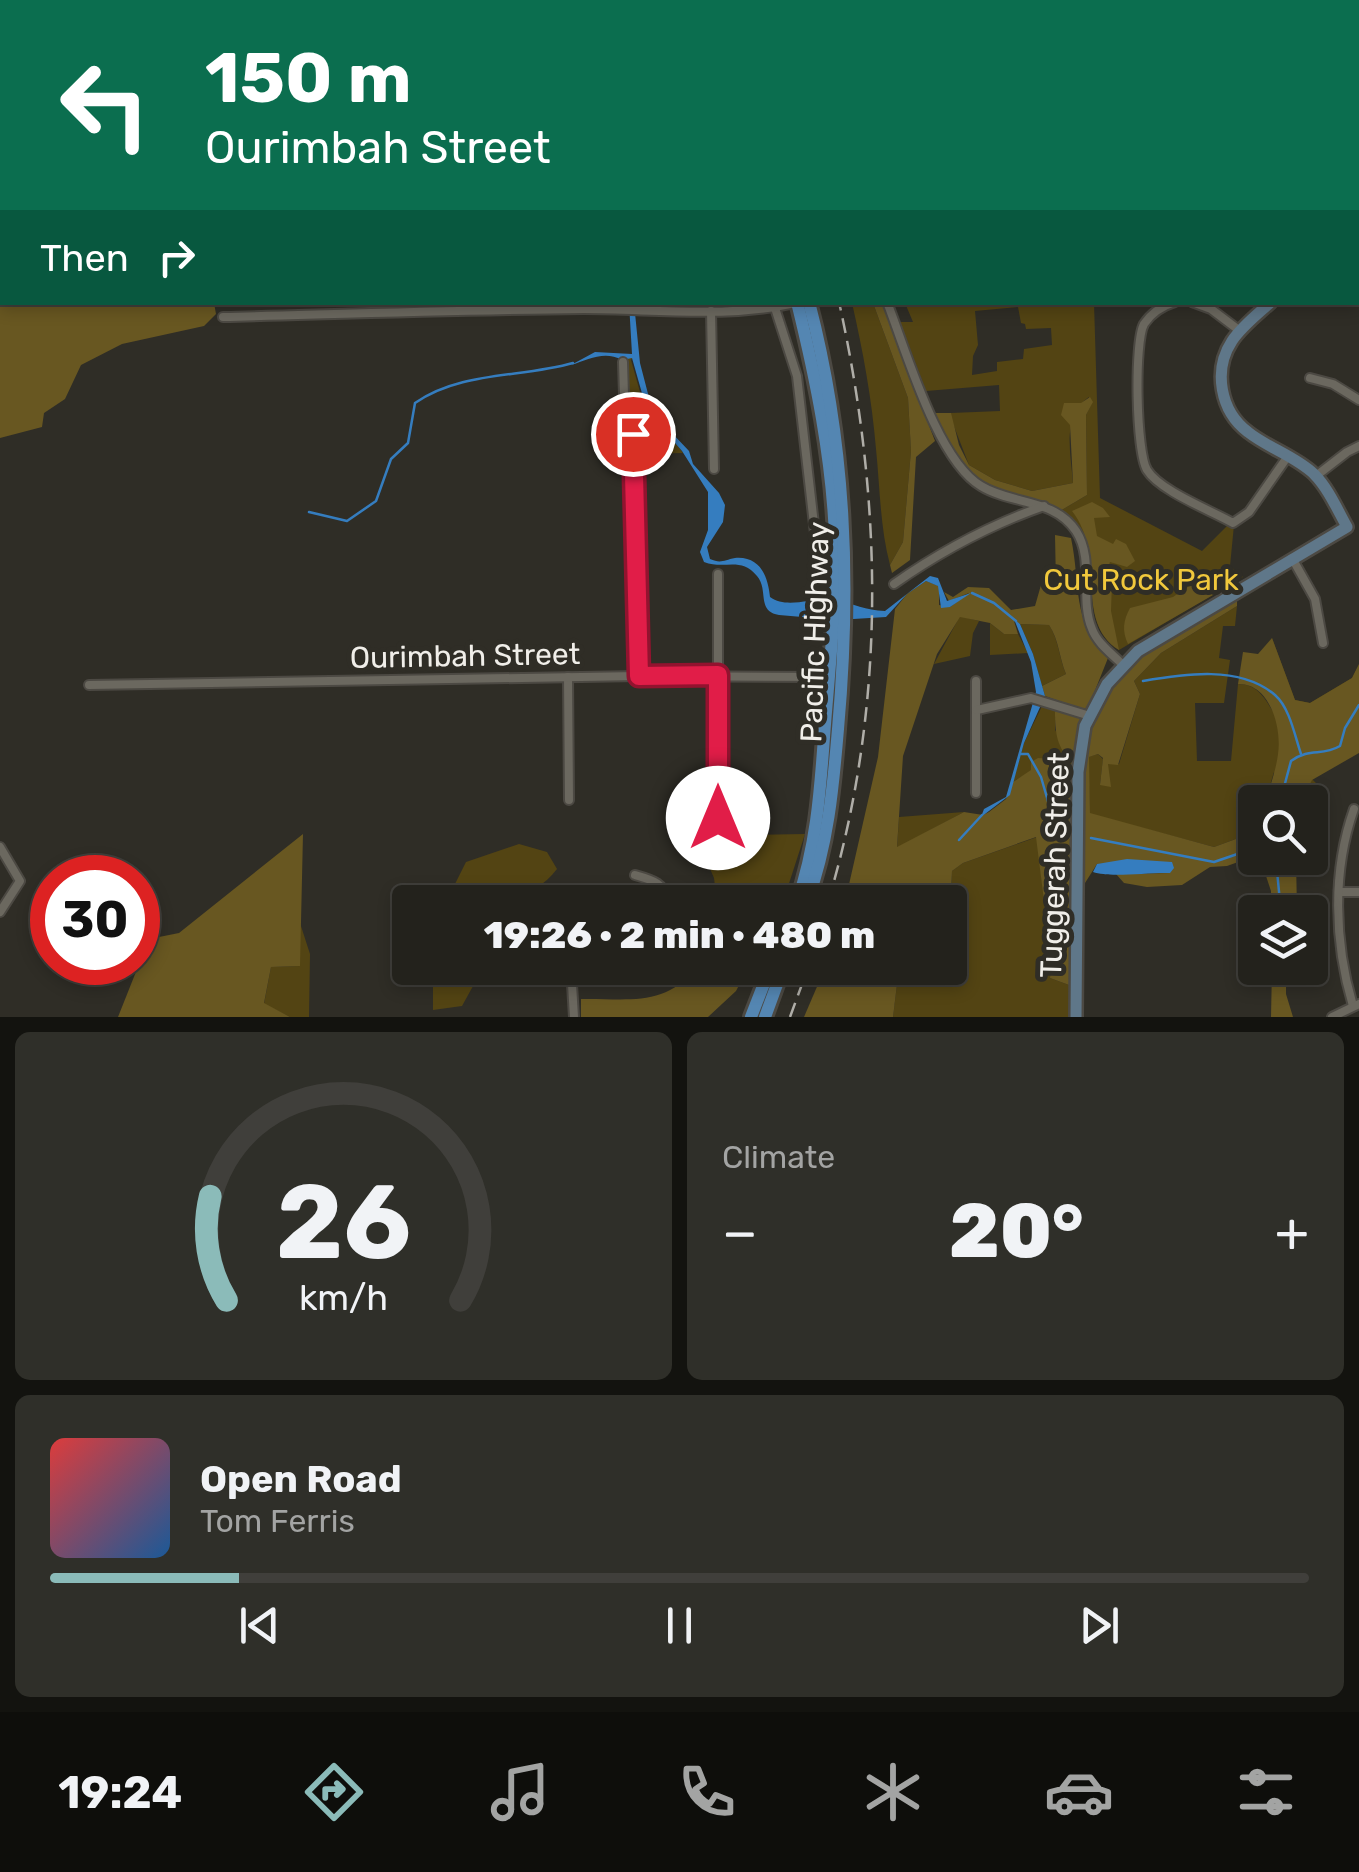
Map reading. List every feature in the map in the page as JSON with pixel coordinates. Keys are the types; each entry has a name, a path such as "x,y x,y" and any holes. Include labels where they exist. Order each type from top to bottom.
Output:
{"main road":[{"name":"Pacific Highway","path":"797,305 826,456 841,594"},
{"name":"Pacific Highway","path":"803,885 819,814 836,678 844,505 830,395 810,305"},
{"name":"Pacific Highway","path":"813,885 832,810 836,678"},
{"path":"751,1017 763,985"},
{"path":"765,1017 777,985"}],"street":[{"path":"224,317 711,310 788,305"},
{"path":"887,305 938,429 964,472 993,492 1044,506 1076,530 1083,545 1090,626 1122,664 1156,639 1359,520"},
{"path":"1202,305 1240,331"},
{"path":"1268,305 1240,331 1223,361 1224,397 1244,429 1316,476 1347,527"},
{"path":"1154,306 1142,327 1137,358 1141,454 1147,470 1160,483 1233,523 1249,512 1288,456"},
{"name":"Pacific Highway","path":"775,308 797,376 816,542"},
{"path":"711,310 714,469"},
{"path":"623,362 624,395 635,441 639,676"},
{"path":"1310,378 1334,384 1359,400"},
{"path":"1316,476 1359,446"},
{"path":"894,584 938,554 1044,506"},
{"path":"1292,558 1315,599 1323,643"},
{"path":"718,574 718,818"},
{"name":"Tuggerah Street","path":"1076,1017 1078,772 1085,726 1122,664"},
{"name":"Ourimbah Street","path":"89,685 718,675 836,678"},
{"path":"568,677 570,800"},
{"path":"976,681 976,793"},
{"path":"977,710 1031,698 1090,716"},
{"path":"1332,1017 1356,1004 1341,957 1338,867 1354,809"},
{"path":"0,847 20,880 0,912"},
{"path":"634,875 660,885"},
{"path":"1339,892 1359,892"},
{"path":"573,985 574,1017"}],"green space":[{"path":"852,305 874,305 908,398 911,451 903,542 890,565 882,522 863,357"},
{"name":"Cut Rock Park","path":"906,305 1094,305 1100,498 1202,551 1229,524 1234,525 1230,566 1243,577 1119,650 1104,636 1096,620 1085,543 1076,526 1060,511 1087,495 1086,415 1092,403 1089,397 1074,414 1071,425 1073,483 1032,491 995,480 969,465 950,416 1000,411 999,385 926,391 900,322 913,322","holes":["1018,307 1021,323 1026,329 1051,328 1052,345 1024,349 1023,359 997,362 997,371 972,375 978,345 975,311"]},
{"path":"624,356 634,356 631,360 642,399 683,453 641,454 639,432 627,394"},
{"path":"1237,606 1235,626 1223,626 1219,658 1230,660 1224,703 1195,703 1197,761 1231,761 1238,684 1256,689 1274,713 1272,638 1295,700 1310,703 1352,678 1359,664 1312,779 1318,785 1274,785 1274,772 1270,785 1238,785 1238,838 1214,847 1090,814 1088,757 1098,754 1103,759 1100,785 1108,763 1119,764 1140,694 1134,681 1161,653"},
{"path":"960,616 979,621 970,656 934,664"},
{"path":"990,623 1004,634 1018,634 1028,653 990,655"},
{"path":"1020,624 1049,625 1066,674 1042,686"},
{"path":"1042,706 1055,711 1055,730 1076,758 1073,782 1043,771 1013,782 1024,743"},
{"path":"964,812 897,848 899,817"},
{"path":"805,834 788,885 715,885 696,836"},
{"path":"1037,837 1045,909 1053,941 1050,978 1069,985 1069,1017 893,1017 897,985 967,985 967,885 952,885 952,871 963,863"},
{"path":"519,844 547,852 557,869 540,885 454,885 466,862"},
{"path":"300,923 310,954 309,1017 290,1017 264,1004 271,967 299,966"},
{"path":"433,985 474,985 462,1006 433,1010"}],"shaded area":[{"path":"0,305 214,305 216,314 204,326 122,344 81,365 65,399 44,413 42,427 0,438"},
{"path":"874,305 883,305 935,441 916,457 910,560 892,573 890,565 903,542 911,451 908,398"},
{"path":"1090,397 1093,402 1086,415 1087,495 1060,511 998,488 973,474 956,454 935,413 951,413 969,465 995,480 1032,491 1073,483 1070,425 1061,415 1064,403 1081,403"},
{"path":"1092,502 1110,517 1094,518 1097,536 1113,544 1116,539 1126,544 1135,561 1127,567 1110,562 1108,568 1119,650 1105,638 1097,622 1088,547 1072,511"},
{"path":"1055,535 1071,538 1083,616 1096,644 1108,658 1088,708 1045,696 1042,686 1066,674 1049,625 1014,621 1018,634 1004,634 990,623 960,617 937,654 903,756 897,847 964,812 989,812 1006,799 1013,782 1031,770 1031,762 1038,758 1057,762 1050,771 1073,782 1069,985 1050,978 1053,941 1036,837 963,863 952,871 951,885 849,885 878,757 895,609 907,594 926,581 939,586 939,605 950,607 969,593 949,601 944,592 953,597 968,587 989,588 1011,610 1035,606 1041,585 1056,586"},
{"path":"1210,572 1220,591 1128,644 1124,626 1130,608 1173,597"},
{"path":"1237,598 1237,606 1161,653 1134,681 1140,694 1118,765 1108,764 1111,787 1100,785 1103,758 1098,754 1089,757 1090,813 1214,847 1238,838 1238,862 1210,867 1182,885 1147,887 1124,883 1116,874 1169,873 1171,862 1097,864 1085,883 1084,773 1094,719 1105,695 1121,675 1176,634"},
{"path":"1272,638 1295,700 1310,703 1352,678 1359,664 1359,753 1310,785 1270,785 1279,743 1276,720 1258,691 1238,684 1243,652 1258,654"},
{"path":"1055,711 1082,718 1076,758 1069,760 1061,748"},
{"path":"303,834 300,966 271,967 264,1003 290,1017 118,1017 131,985 160,985 160,937 179,933"},
{"path":"1266,875 1296,875 1297,895 1271,895"},
{"path":"678,985 739,985 708,1017 581,1017 581,999 644,998"},
{"path":"818,985 897,985 893,1017 804,1017"},
{"path":"1272,985 1286,985 1293,1017 1271,1017"}],"water":[{"path":"629,305 634,305 640,363 653,413 689,451 693,464 725,505 723,522 707,547 710,559 751,560 765,575 770,597 777,601 828,599 885,611 930,576 938,578 947,601 971,593 950,607 941,608 938,586 926,581 907,594 886,617 837,620 772,613 751,570 704,562 700,552 708,530 708,492 682,451 647,411 632,358 602,356 571,365 595,352 632,354"},
{"path":"1014,619 1033,654 1045,696 1024,743 1010,795 981,817 984,809 1006,797 1036,692 1031,662"},
{"path":"1127,859 1172,862 1174,868 1170,873 1093,872 1097,864"}],"waterway":[{"path":"309,512 347,521 376,501 391,459 408,443 415,403 471,380 573,363"},
{"path":"1321,535 1330,530"},
{"path":"1271,566 1318,537"},
{"path":"1230,589 1268,567"},
{"path":"972,593 994,603 1016,621"},
{"path":"1143,681 1211,674 1261,685 1285,707 1301,754"},
{"path":"1285,785 1291,761 1340,746 1345,728 1359,705"},
{"path":"1021,754 1028,754 1041,777 1052,815 1061,820"},
{"path":"959,840 982,815"},
{"path":"1091,838 1214,862 1238,854"},
{"path":"1277,875 1279,895"}],"railway":[{"path":"832,885 861,754 872,603 864,452 840,305"},
{"path":"790,1017 802,985"}],"route":[{"path":"633,434 639,676 718,675 718,818"}]}
